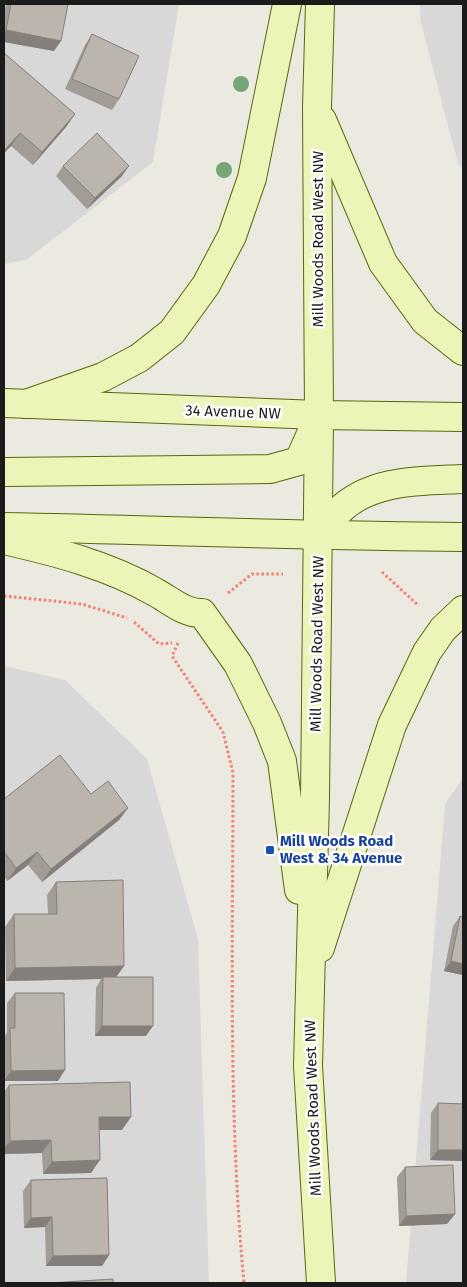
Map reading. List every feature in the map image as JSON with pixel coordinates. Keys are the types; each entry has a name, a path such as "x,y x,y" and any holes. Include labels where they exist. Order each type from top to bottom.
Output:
{"main road":[{"path":"15,403 103,376 139,358 172,332 206,285 232,236 252,178 287,4"},
{"name":"Mill Woods Road West NW","path":"320,4 317,107 318,536 308,1066 321,1283"},
{"path":"317,107 383,263 425,321 463,351"},
{"name":"34 Avenue NW","path":"15,403 319,415 463,417"},
{"path":"4,472 270,469 299,460 319,415"},
{"path":"318,536 339,511 376,488 416,481 463,479"},
{"path":"4,527 318,536 463,537"},
{"path":"4,540 74,556 145,586 192,614 202,613 238,664 267,723 282,760 310,980"},
{"path":"310,980 392,725 427,652 443,629 463,610"}],"path":[{"path":"374,572 383,572 443,629"},
{"path":"244,1283 238,1216 233,1036 234,773 223,732 172,656 178,642 202,613 252,574 317,573"},
{"path":"4,596 82,604 132,620 159,644 178,642"}],"shaded area":[{"path":"4,4 179,4 153,162 26,260 4,264"},
{"path":"420,4 463,4 463,169 458,164 420,19"},
{"path":"4,666 65,680 147,759 198,939 209,1283 4,1283"},
{"path":"463,778 463,1283 406,1283 445,804"}],"building":[{"path":"11,4 68,4 61,41 6,30"},
{"path":"92,34 139,56 119,99 72,79"},
{"path":"4,53 75,114 42,152 20,133 4,151"},
{"path":"97,133 129,166 95,198 63,166"},
{"path":"60,755 91,794 108,781 128,808 51,869 37,852 16,868 4,852 4,799"},
{"path":"123,880 124,966 15,968 14,914 57,914 56,882"},
{"path":"460,916 463,917 463,964 451,961"},
{"path":"103,977 153,977 153,1026 102,1026"},
{"path":"15,993 64,993 65,1070 11,1071 10,1028 15,1028"},
{"path":"130,1082 131,1117 99,1117 100,1160 52,1162 51,1140 10,1141 9,1085"},
{"path":"438,1103 463,1104 463,1150 438,1150"},
{"path":"453,1165 455,1214 406,1216 405,1167"},
{"path":"107,1178 109,1255 53,1256 52,1217 31,1218 31,1180"},
{"path":"113,1279 113,1283 49,1283"}],"place":[{"name":"Mill Woods Road West & 34 Avenue","path":"270,850"}]}
